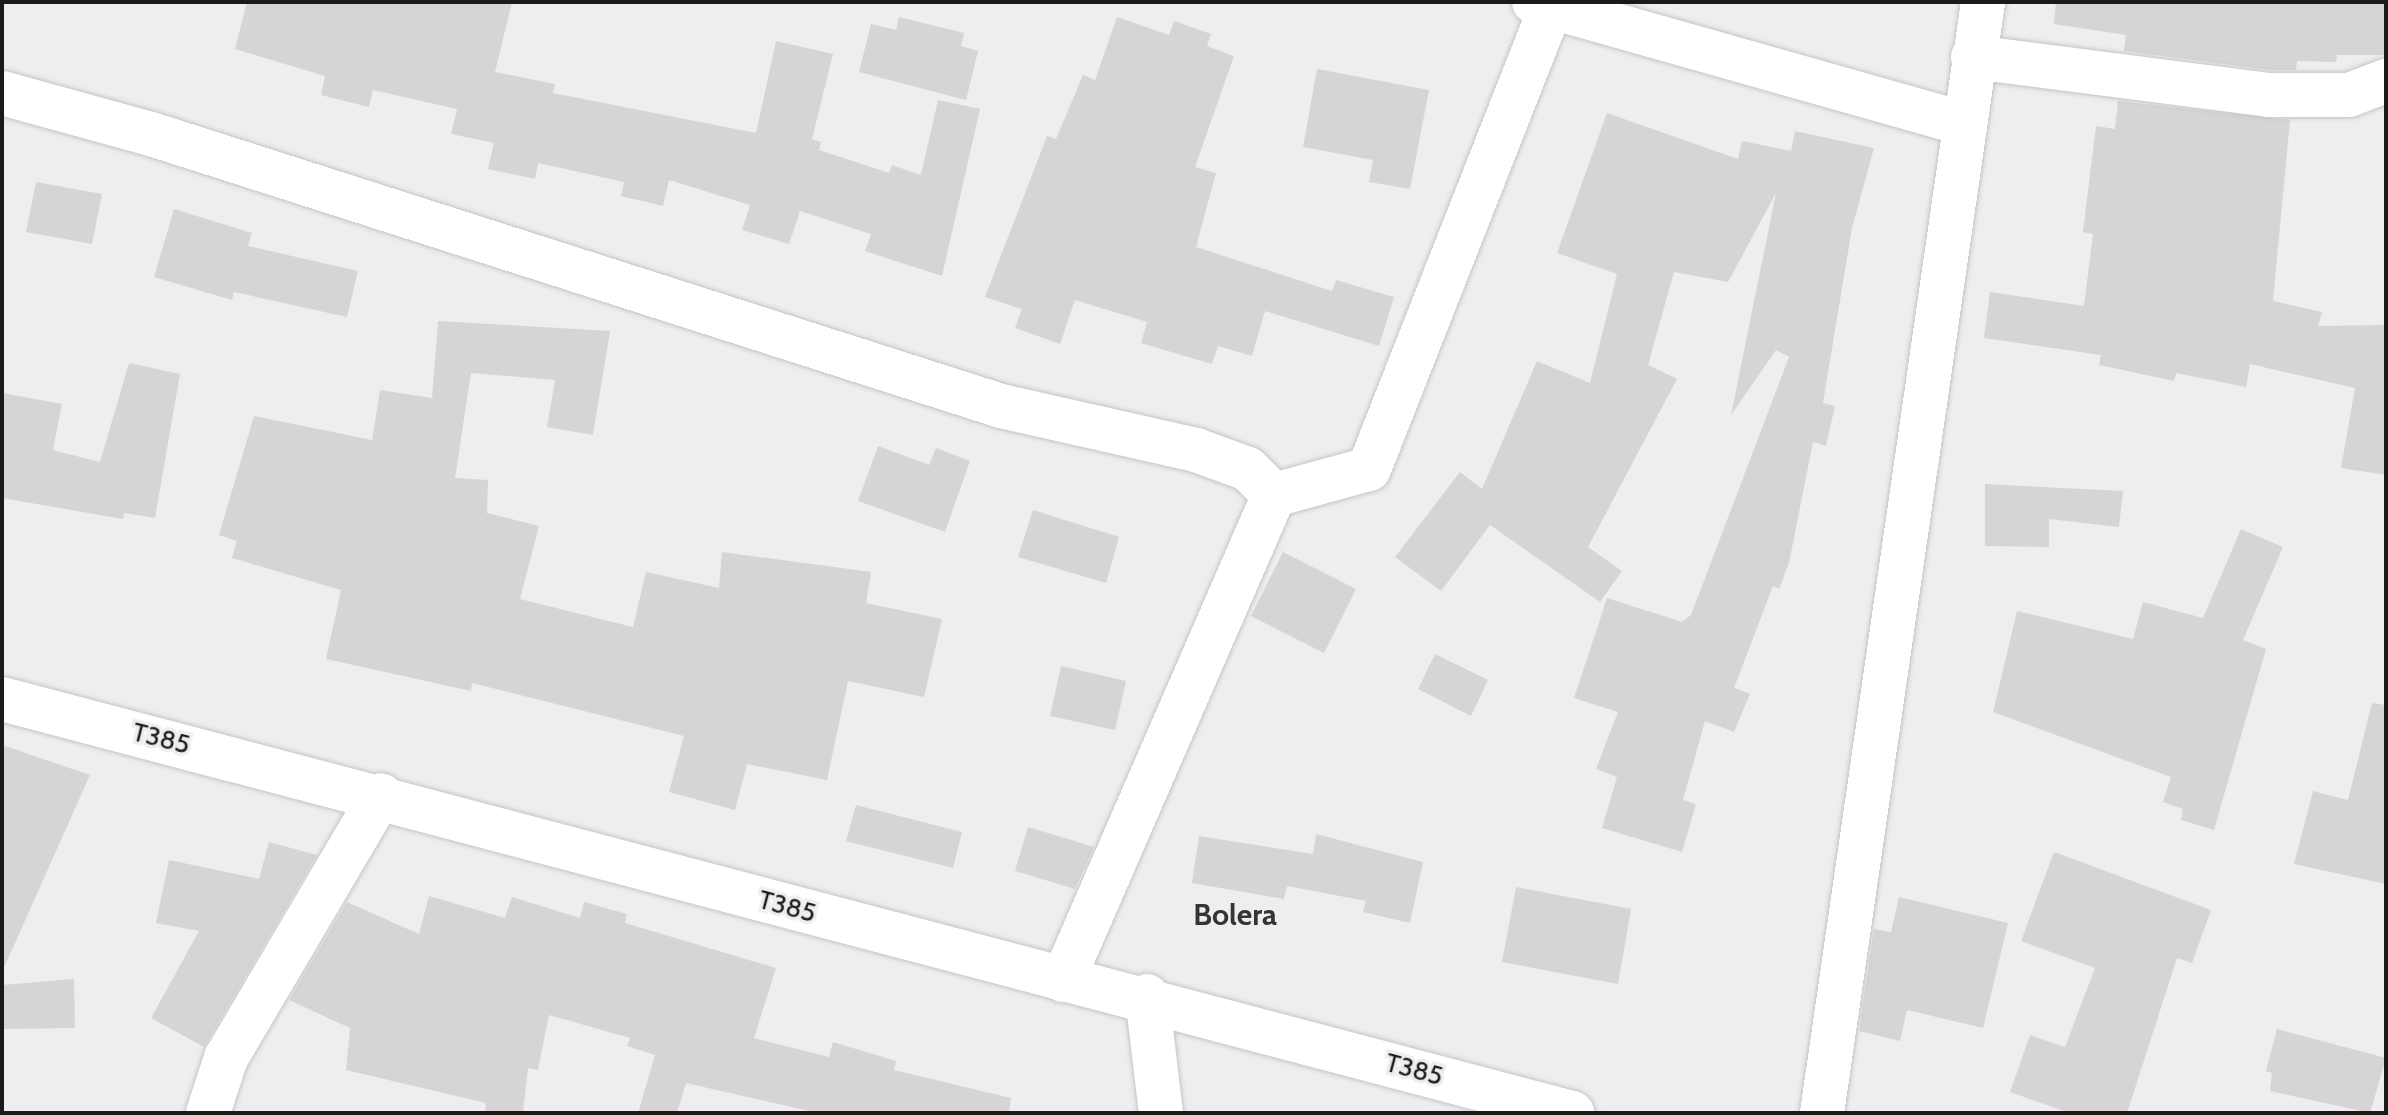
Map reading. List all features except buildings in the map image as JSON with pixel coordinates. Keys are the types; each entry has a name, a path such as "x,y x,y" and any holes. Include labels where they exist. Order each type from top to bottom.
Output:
{"street":[{"path":"1822,1113 1983,2"},
{"path":"1274,495 1369,469 1542,5 1964,124"},
{"path":"1973,57 2268,95 2349,95 2386,81"},
{"path":"2,93 151,134 1001,406 1196,450 1248,469 1274,495"},
{"path":"1063,980 1274,495"},
{"name":"T385","path":"2,699 381,795 1063,980 1147,996 1572,1113"},
{"path":"208,1113 226,1058 381,795"},
{"path":"1147,996 1161,1113"}],"district":[{"name":"Bolera","path":"1235,915"}]}
